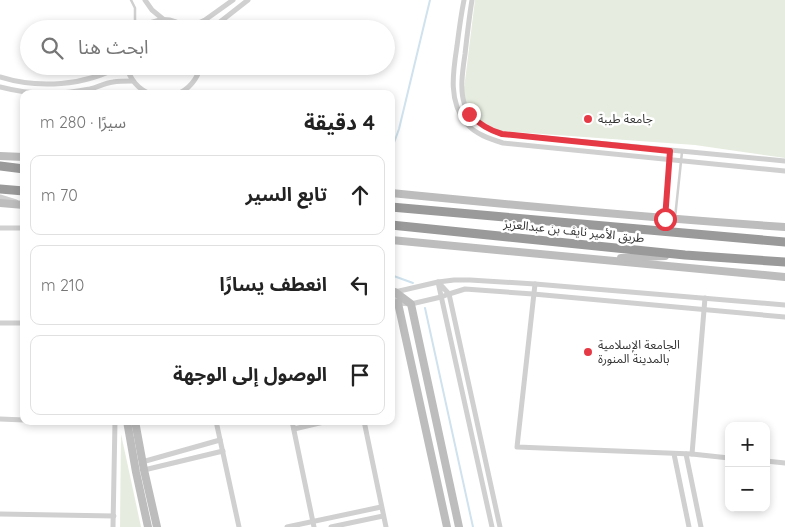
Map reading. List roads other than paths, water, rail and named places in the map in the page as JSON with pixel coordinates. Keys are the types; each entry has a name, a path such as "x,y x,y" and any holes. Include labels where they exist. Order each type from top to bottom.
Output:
{"highway":[{"path":"0,166 20,168"},
{"path":"0,189 20,191"},
{"name":"طريق الأمير نايف بن عبدالعزيز","path":"395,207 785,242"},
{"name":"طريق الأمير نايف بن عبدالعزيز","path":"395,225 685,255 785,262"}],"main road":[{"path":"0,156 20,157"},
{"path":"395,193 675,220 785,227"},
{"path":"0,203 20,204"},
{"path":"395,240 785,277"},
{"path":"594,258 685,255"},
{"path":"395,293 410,304 459,527"},
{"path":"395,307 447,527"},
{"path":"128,425 148,527"},
{"path":"137,425 143,466 157,527"}],"street":[{"path":"144,0 163,19"},
{"path":"205,20 233,0"},
{"path":"222,20 248,0"},
{"path":"464,0 452,85 455,101 461,115 467,124 479,134 503,143 785,170"},
{"path":"472,0 461,89 469,114 490,131 502,134 785,162"},
{"path":"159,20 170,20"},
{"path":"0,77 36,83 67,82 103,75"},
{"path":"130,75 139,90"},
{"path":"184,90 191,85 198,75"},
{"path":"78,90 114,82 135,83 144,90"},
{"path":"0,88 20,92"},
{"path":"0,197 20,203"},
{"path":"0,228 20,228"},
{"path":"395,292 438,282 470,280 785,305"},
{"path":"438,282 449,294 500,527"},
{"path":"438,282 492,527"},
{"path":"535,284 517,447 689,454 725,458"},
{"path":"395,303 410,304 441,297 464,289 785,317"},
{"path":"702,527 689,454 705,298"},
{"path":"0,323 20,323"},
{"path":"0,420 20,420"},
{"path":"113,527 115,425"},
{"path":"217,425 239,527"},
{"path":"293,425 313,524"},
{"path":"294,429 311,425"},
{"path":"365,425 386,527"},
{"path":"143,466 220,440"},
{"path":"143,466 223,451"},
{"path":"674,454 689,527"},
{"path":"770,461 785,463"},
{"path":"287,527 313,524 381,506"},
{"path":"0,514 114,516"},
{"path":"331,527 383,516"}],"lane":[{"path":"131,0 135,8 135,20"},
{"path":"665,219 670,151"},
{"path":"675,220 682,152"}],"waterway":[{"path":"395,140 430,0"},
{"path":"395,276 413,283"},
{"path":"425,308 473,527"}],"place":[{"name":"جامعة طيبة","path":"588,119"},
{"name":"الجامعة الإسلامية بالمدينة المنورة","path":"588,352"}]}
